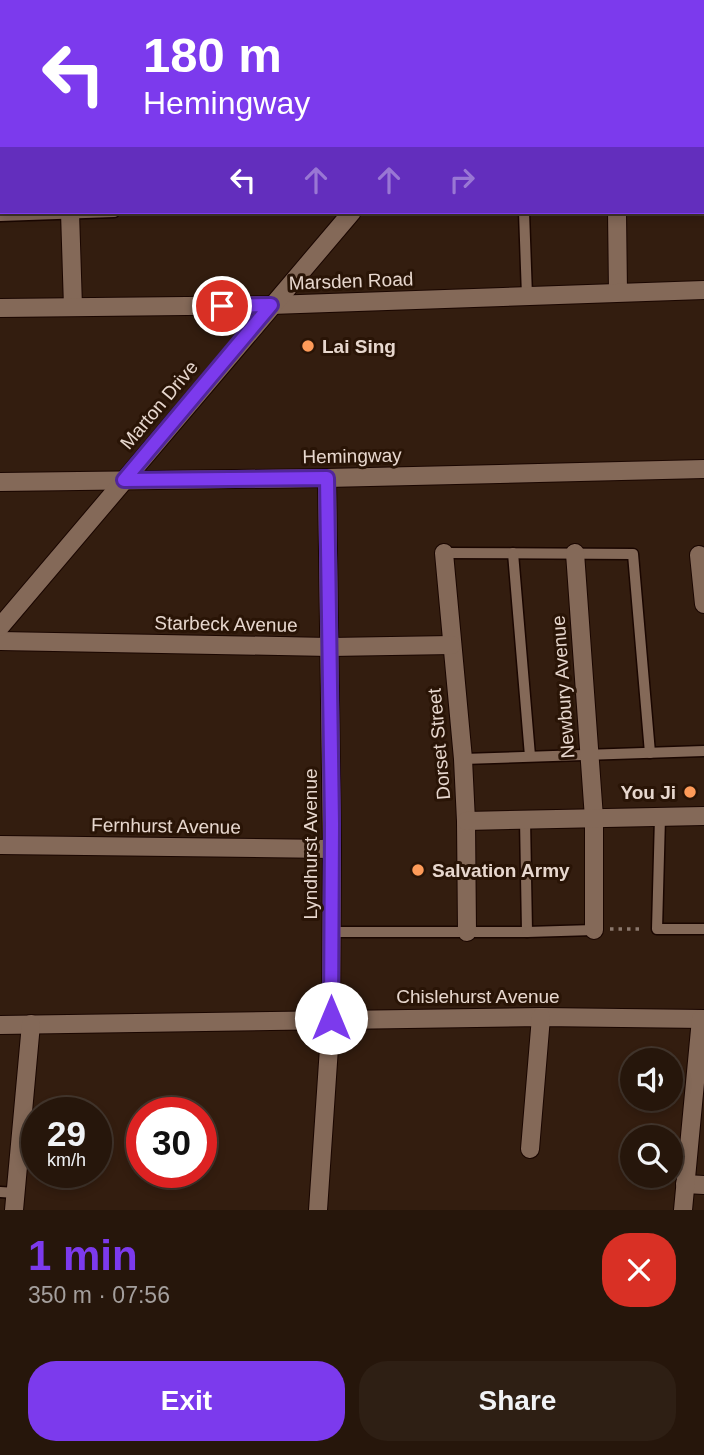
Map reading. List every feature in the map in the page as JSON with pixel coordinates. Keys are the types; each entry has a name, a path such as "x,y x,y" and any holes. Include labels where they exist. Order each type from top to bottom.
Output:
{"street":[{"path":"601,0 650,0"},
{"path":"70,214 73,307"},
{"name":"Marton Drive","path":"0,627 350,214"},
{"path":"617,214 618,292"},
{"name":"Marsden Road","path":"0,308 271,305 704,290"},
{"name":"Hemingway","path":"0,482 704,469"},
{"name":"Lyndhurst Avenue","path":"318,1210 331,1018 331,647 327,478"},
{"name":"Dorset Street","path":"444,553 463,759 467,932"},
{"name":"Newbury Avenue","path":"575,553 594,818 594,930"},
{"path":"702,555 704,604"},
{"name":"Starbeck Avenue","path":"0,641 331,647 452,645"},
{"path":"466,821 704,816"},
{"name":"Fernhurst Avenue","path":"0,845 332,849"},
{"path":"530,1149 541,1017"},
{"name":"Chislehurst Avenue","path":"0,1025 331,1018 702,1019"},
{"path":"682,1210 702,1019"},
{"path":"10,1198 31,1024"},
{"path":"685,1184 704,1185"}],"lane":[{"path":"0,216 47,214"},
{"path":"524,214 527,296"},
{"path":"444,553 633,554 650,753"},
{"path":"513,553 530,756"},
{"path":"463,759 704,751"},
{"path":"660,817 657,929 704,929"},
{"path":"525,820 527,932"},
{"path":"331,932 594,930"}],"path":[{"path":"594,930 657,929"}],"place":[{"name":"Lai Sing","path":"308,346"},
{"name":"You Ji","path":"690,792"},
{"name":"Salvation Army","path":"418,870"}],"route":[{"path":"222,306 271,305 124,480 327,478 331,647 331,1018"}]}
